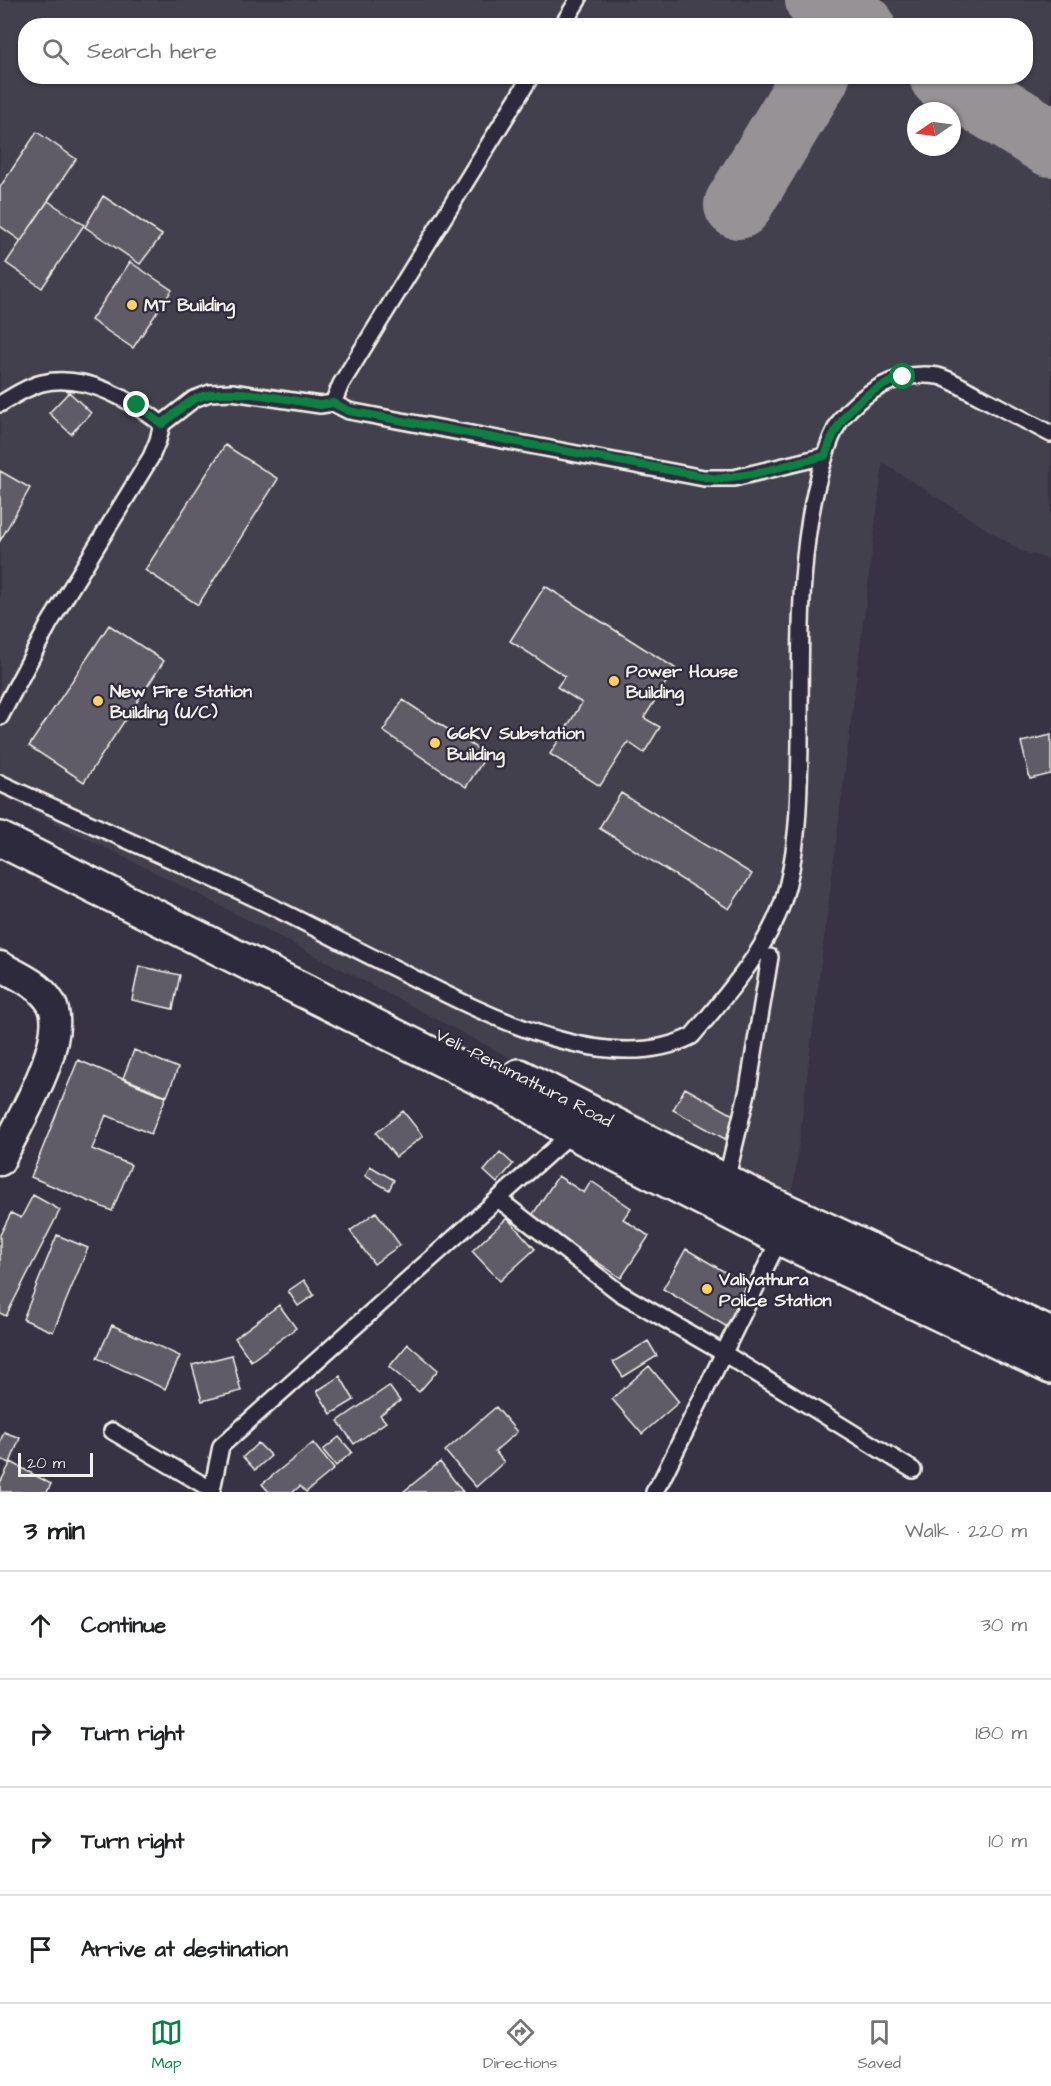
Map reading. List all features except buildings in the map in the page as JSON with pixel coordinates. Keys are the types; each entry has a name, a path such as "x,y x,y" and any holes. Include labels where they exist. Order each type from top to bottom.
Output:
{"main road":[{"name":"Veli -Perumathura Road","path":"0,815 231,929 726,1181 1051,1335"},
{"path":"0,839 515,1096 573,1132 780,1238 1051,1367"}],"street":[{"path":"0,966 38,987 52,1005 55,1030 49,1059 0,1161"}],"lane":[{"path":"567,18 578,0"},
{"path":"333,403 341,384 526,84"},
{"path":"0,783 248,895 413,978 521,1028 567,1041 608,1049 649,1050 679,1043 692,1036 758,951 775,921 785,894 793,851 798,798 802,616 808,539 812,503 825,456 836,429 854,405 865,396 888,383 917,375 949,380 1051,434"},
{"path":"0,404 42,383 70,381 120,396 137,405 162,424"},
{"path":"0,717 49,624 151,457 162,424 194,399 210,393 232,392 320,405 333,403 349,411 704,478 734,478 825,456"},
{"path":"726,1181 748,1089 770,957"},
{"path":"112,1431 211,1491 221,1446 573,1132"},
{"path":"498,1199 620,1293 725,1354 914,1470"},
{"path":"654,1492 725,1354 780,1238"}],"shaded area":[{"path":"0,0 1051,0 1051,560 1021,551 883,463 792,1198 495,1050 200,895 0,795"}],"taxiway":[{"path":"819,0 848,18"},
{"path":"738,205 811,84"},
{"path":"956,84 1051,143"}],"place":[{"name":"MT Building","path":"132,305"},
{"name":"Power House Building","path":"614,681"},
{"name":"New Fire Station Building (U/C)","path":"98,701"},
{"name":"66KV Substation Building","path":"435,743"},
{"name":"Valiyathura Police Station","path":"707,1289"}],"route":[{"path":"137,405 162,424 194,399 210,393 232,392 320,405 333,403 349,411 717,479 734,478 825,456 842,418 854,405 871,392 903,377"}]}
